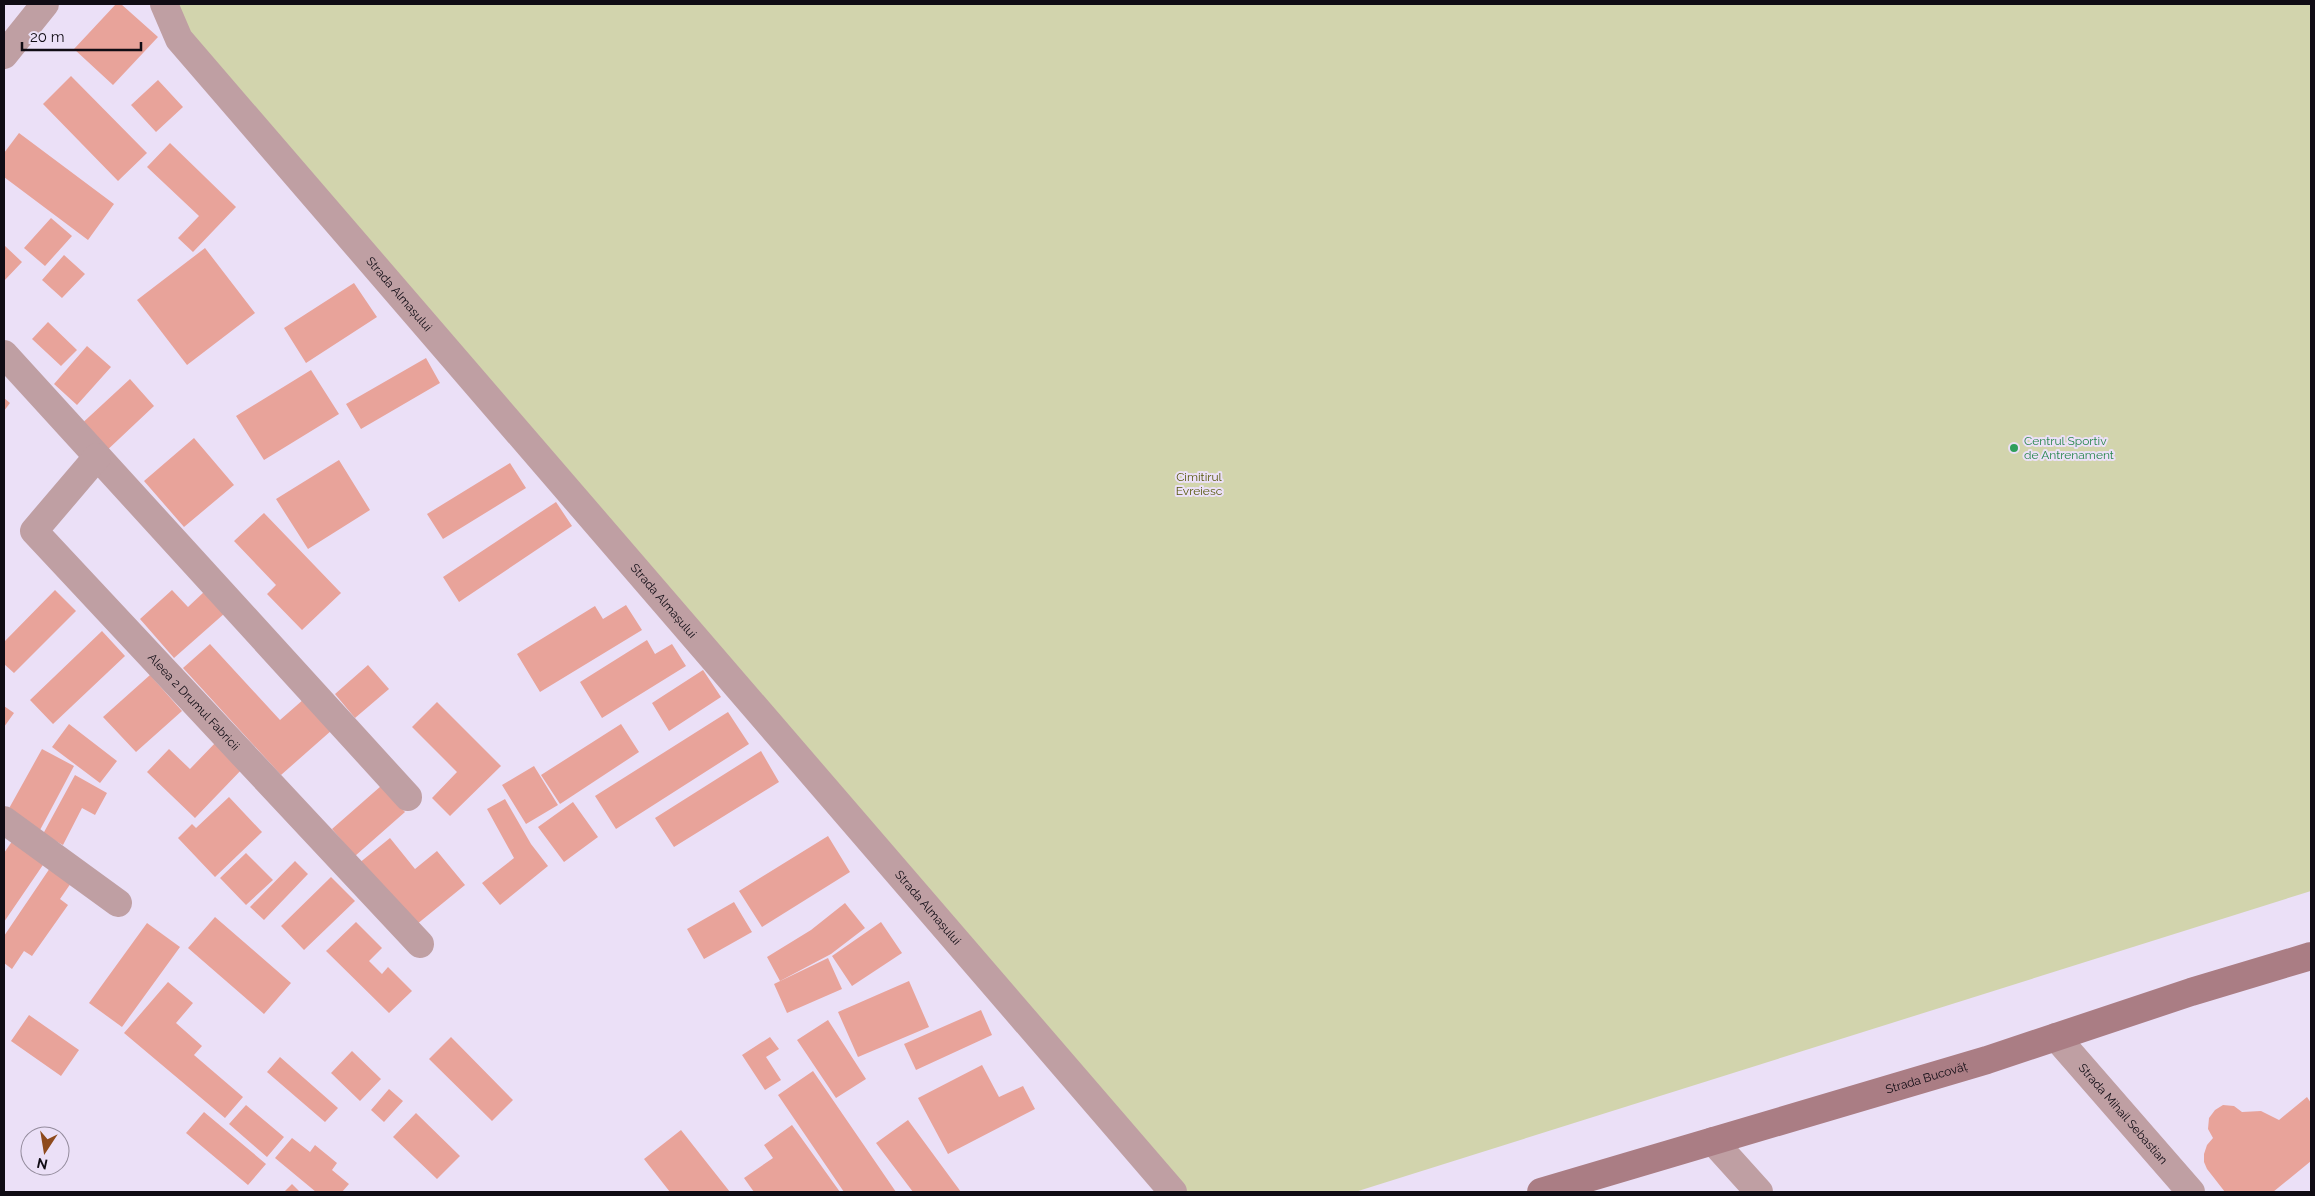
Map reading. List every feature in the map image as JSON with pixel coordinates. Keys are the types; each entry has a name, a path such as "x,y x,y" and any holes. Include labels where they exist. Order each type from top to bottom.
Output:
{"main road":[{"name":"Strada Bucovăț","path":"1541,1192 1986,1060 2191,992 2311,956"}],"street":[{"path":"4,55 45,4"},
{"name":"Strada Almașului","path":"164,4 179,39 1173,1192"},
{"path":"4,354 408,797"},
{"name":"Aleea 2 Drumul Fabricii","path":"97,458 34,531 420,944"},
{"path":"4,820 118,903"},
{"name":"Strada Mihail Sebastian","path":"2056,1037 2191,1192"},
{"path":"1713,1141 1759,1192"}],"green space":[{"name":"Cimitirul Evreiesc","path":"173,4 2311,4 2311,891 1355,1192 1182,1192 179,39"}],"building":[{"path":"116,4 121,4 158,37 113,85 74,49"},
{"path":"71,76 147,153 118,181 43,104"},
{"path":"158,80 183,107 156,132 131,105"},
{"path":"19,133 114,204 88,240 4,177 4,153"},
{"path":"170,143 236,207 193,252 178,238 199,216 147,167"},
{"path":"51,218 72,236 45,266 24,248"},
{"path":"4,245 22,262 4,281"},
{"path":"205,248 255,313 187,365 137,300"},
{"path":"64,255 85,274 62,298 42,280"},
{"path":"354,283 377,317 306,363 284,328"},
{"path":"48,322 77,350 61,366 32,339"},
{"path":"87,346 111,367 77,405 54,384"},
{"path":"426,358 440,383 361,429 346,404"},
{"path":"311,370 339,414 264,460 236,416"},
{"path":"130,379 154,406 102,455 77,428"},
{"path":"4,398 10,403 4,411"},
{"path":"194,438 234,485 184,527 144,481"},
{"path":"339,460 370,510 308,549 276,499"},
{"path":"510,463 526,488 443,539 427,514"},
{"path":"556,502 572,526 459,602 443,577"},
{"path":"264,513 341,593 302,630 267,594 276,585 234,541"},
{"path":"55,590 76,611 14,673 4,664 4,642"},
{"path":"172,590 188,607 205,591 225,613 174,658 140,619"},
{"path":"626,605 642,630 540,692 517,654 595,606 603,619"},
{"path":"102,631 125,656 53,724 30,700"},
{"path":"647,640 655,654 672,644 686,666 602,718 580,682"},
{"path":"210,644 280,720 304,699 332,730 281,775 183,668"},
{"path":"368,665 389,689 355,718 335,694"},
{"path":"703,670 721,697 669,731 652,703"},
{"path":"150,675 182,711 136,752 103,717"},
{"path":"437,702 501,766 450,816 432,798 457,772 412,727"},
{"path":"4,706 14,713 4,727"},
{"path":"728,712 749,744 616,829 595,796"},
{"path":"69,724 117,761 100,783 52,747"},
{"path":"621,724 639,752 560,804 541,775"},
{"path":"218,740 245,766 195,818 147,772 169,749 190,769"},
{"path":"42,749 74,766 40,830 7,812"},
{"path":"761,751 779,782 674,847 655,818"},
{"path":"534,766 558,805 526,824 502,785"},
{"path":"75,775 107,793 95,815 82,808 63,845 43,834"},
{"path":"381,786 405,812 355,856 332,829"},
{"path":"229,797 262,832 215,877 178,838 192,824 196,828"},
{"path":"505,799 531,844 548,866 500,905 482,883 514,858 487,809"},
{"path":"573,802 598,837 564,862 538,827"},
{"path":"828,836 850,872 762,927 739,891"},
{"path":"15,837 47,859 4,922 4,853"},
{"path":"390,838 415,869 437,851 465,885 411,929 358,864"},
{"path":"246,853 273,880 246,905 220,878"},
{"path":"295,861 308,874 264,920 250,907"},
{"path":"50,868 71,883 60,899 68,905 32,956 24,951 12,969 4,963 4,936"},
{"path":"331,877 355,901 304,950 281,926"},
{"path":"734,902 752,932 704,959 687,929"},
{"path":"845,903 865,928 831,954 780,981 767,957 811,930"},
{"path":"215,917 291,983 264,1014 188,948"},
{"path":"356,922 382,948 369,961 382,974 388,967 412,991 389,1013 326,951"},
{"path":"881,922 902,953 852,986 832,956"},
{"path":"147,923 180,947 122,1027 89,1003"},
{"path":"828,958 842,989 787,1013 774,984"},
{"path":"909,981 929,1027 858,1057 838,1012"},
{"path":"168,982 193,1003 176,1023 202,1046 194,1055 243,1097 225,1118 124,1033"},
{"path":"981,1010 992,1035 916,1070 904,1044"},
{"path":"29,1015 79,1050 61,1076 11,1041"},
{"path":"828,1020 866,1079 836,1098 797,1040"},
{"path":"451,1037 513,1100 492,1121 429,1059"},
{"path":"770,1037 779,1049 766,1057 781,1080 765,1090 742,1055"},
{"path":"352,1051 381,1079 360,1101 331,1073"},
{"path":"280,1057 338,1108 325,1122 267,1072"},
{"path":"982,1065 999,1097 1023,1086 1035,1109 948,1154 918,1098"},
{"path":"813,1071 896,1192 844,1192 778,1095"},
{"path":"389,1089 403,1101 384,1122 371,1110"},
{"path":"2307,1097 2311,1103 2311,1161 2273,1192 2225,1192 2207,1169 2204,1162 2207,1145 2213,1138 2208,1129 2209,1118 2215,1110 2223,1105 2234,1106 2242,1112 2261,1111 2279,1120"},
{"path":"246,1105 284,1137 267,1157 229,1124"},
{"path":"204,1112 266,1164 248,1185 186,1133"},
{"path":"416,1113 460,1156 437,1179 393,1137"},
{"path":"908,1120 961,1192 913,1192 876,1143"},
{"path":"792,1125 840,1192 754,1192 744,1178 773,1158 764,1145"},
{"path":"681,1130 730,1192 670,1192 644,1159"},
{"path":"292,1138 310,1152 315,1145 337,1163 332,1170 349,1184 342,1192 316,1192 275,1158"},
{"path":"292,1184 300,1192 284,1192"}],"place":[{"name":"Centrul Sportiv de Antrenament","path":"2014,448"}]}
